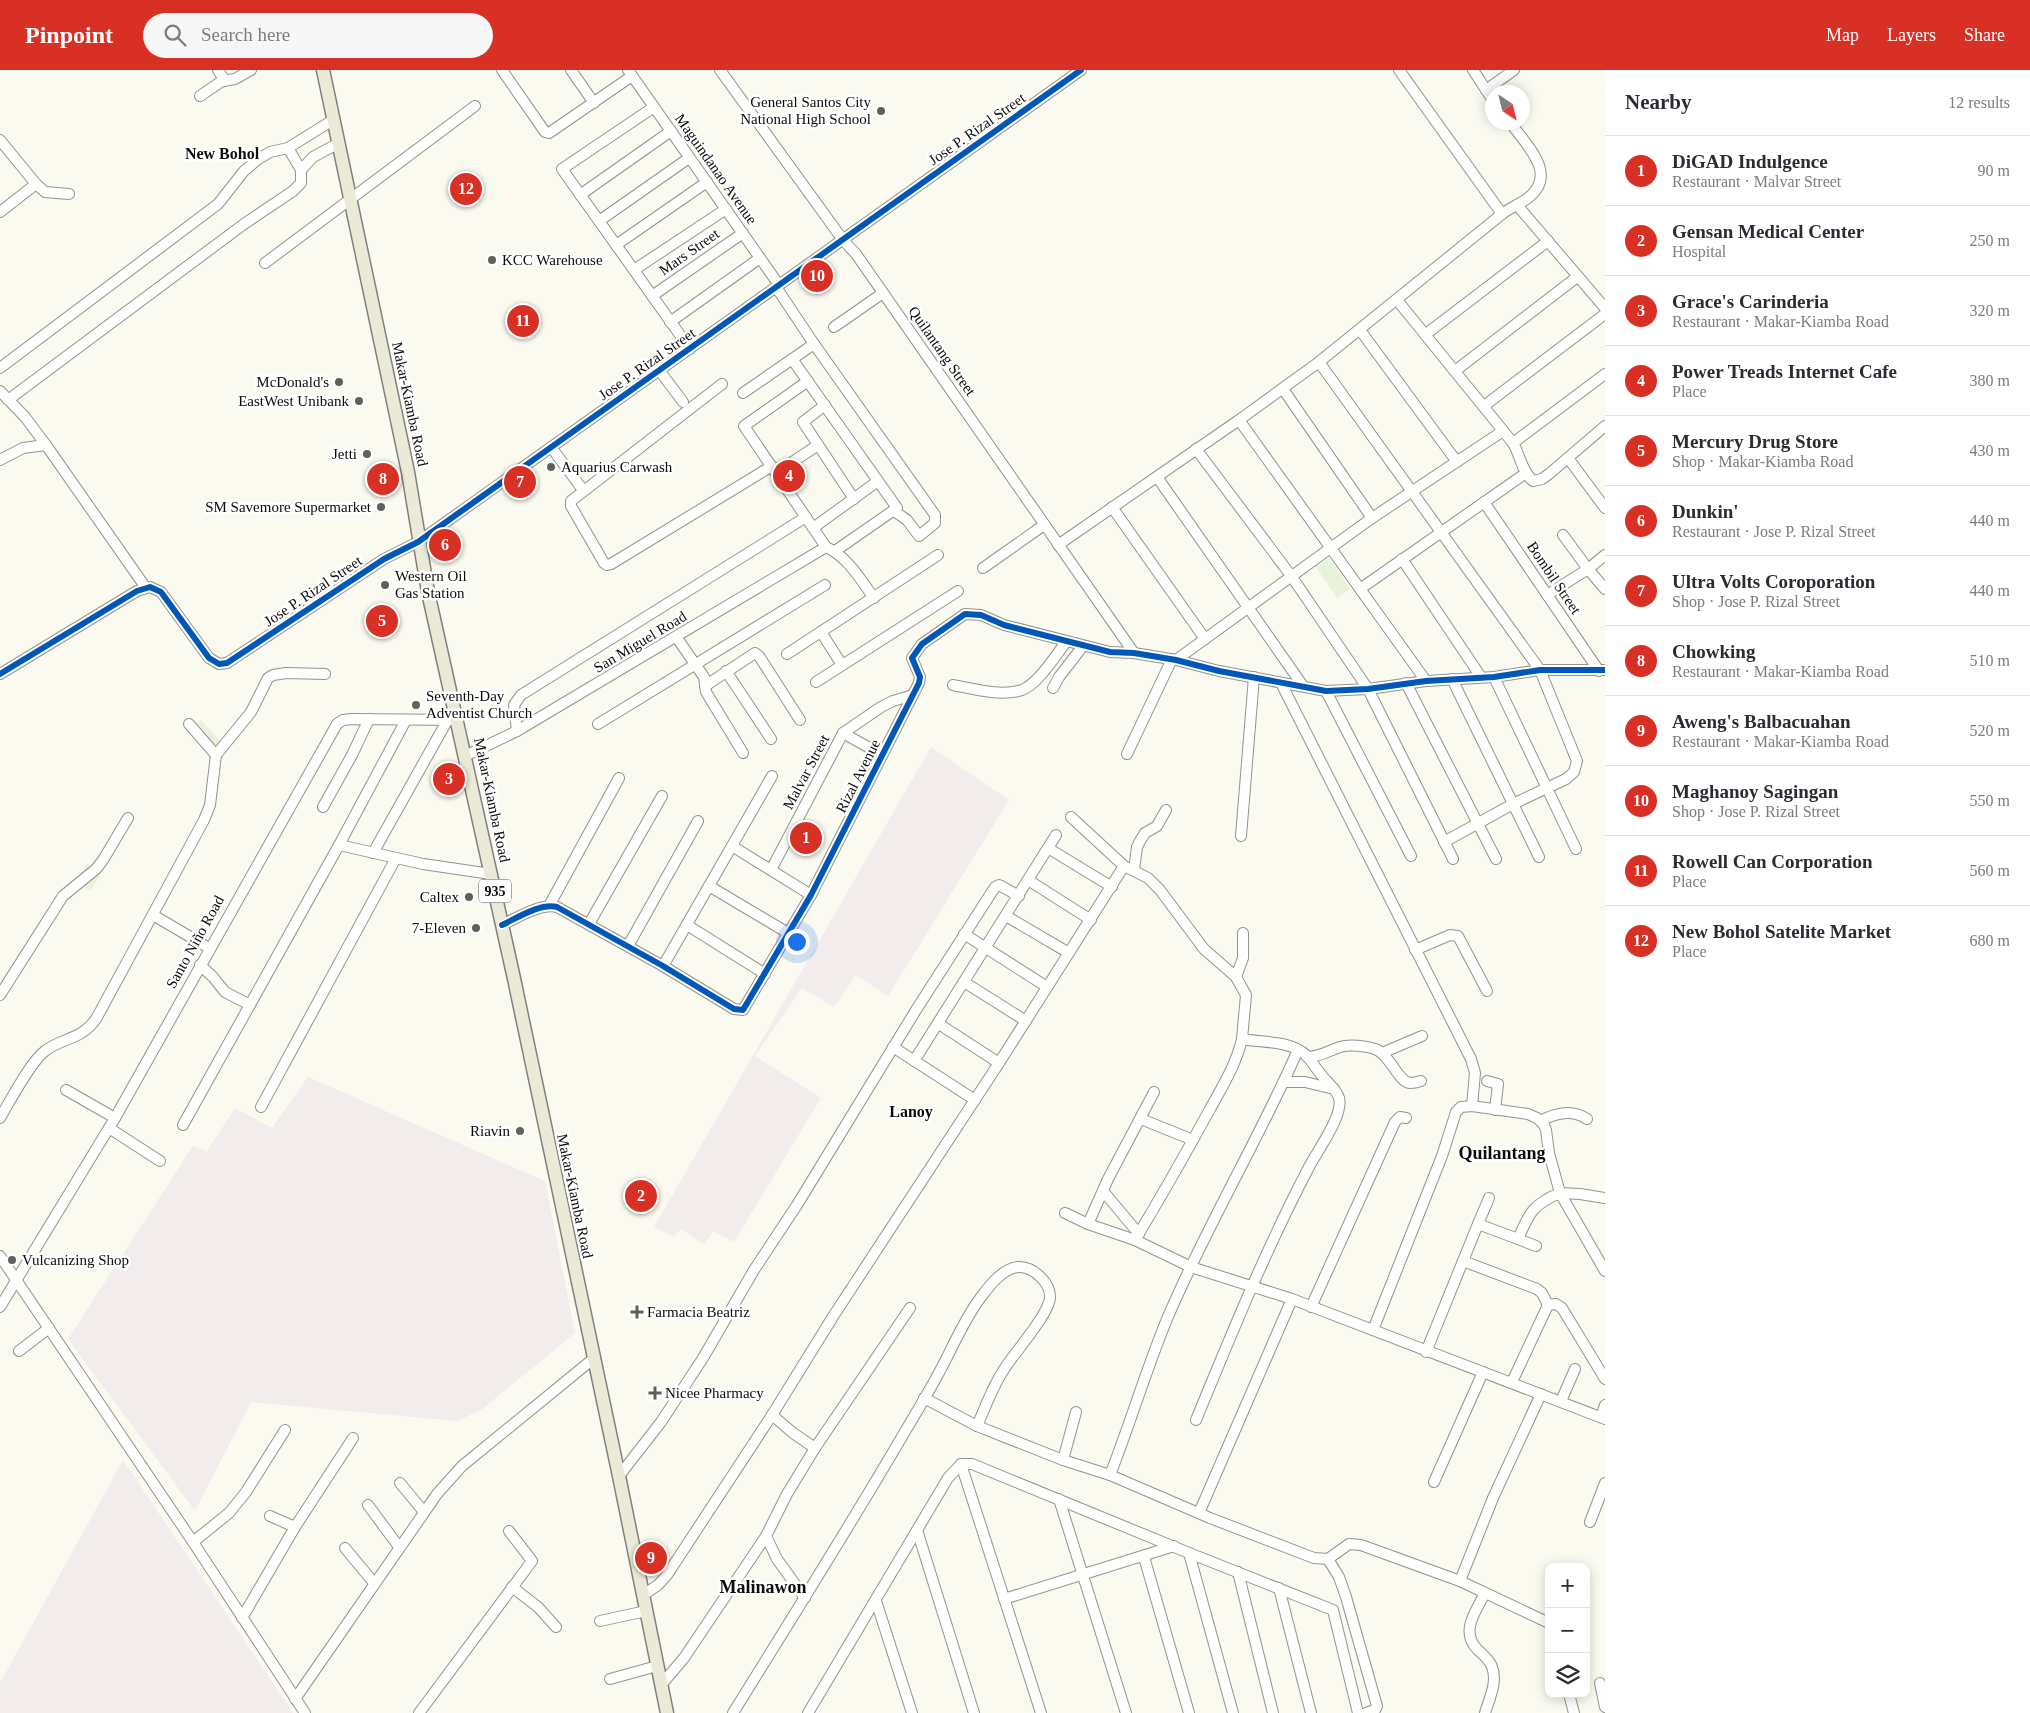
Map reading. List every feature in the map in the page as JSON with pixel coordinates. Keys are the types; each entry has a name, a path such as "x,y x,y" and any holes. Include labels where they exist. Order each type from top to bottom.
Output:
{"main road":[{"name":"Makar-Kiamba Road","path":"323,70 349,199 399,426 418,542 439,643 452,721 465,756 491,874 619,1476 667,1713"}],"street":[{"path":"218,70 226,81"},
{"path":"200,96 215,85 235,79 251,70"},
{"path":"502,70 547,133 552,132 594,102 630,73"},
{"path":"572,70 594,102"},
{"name":"Quilantang Street","path":"720,70 843,240 856,254 1134,653"},
{"name":"Jose P. Rizal Street","path":"146,588 153,587 161,592 209,658 219,664 228,663 384,559 418,542 1081,70"},
{"path":"1399,70 1502,214"},
{"path":"1473,70 1485,88"},
{"path":"1498,85 1514,70"},
{"name":"Maguindanao Avenue","path":"630,73 760,258 814,344 935,515 935,523 919,536 908,520 894,511"},
{"path":"265,263 475,106"},
{"path":"654,107 562,169 690,349"},
{"path":"0,368 218,204 244,171 257,160 270,152 288,148 333,120"},
{"path":"1058,545 1283,389 1360,330 1502,214 1534,192 1540,184 1542,173 1538,162 1516,130"},
{"path":"580,195 671,131"},
{"path":"0,140 36,184 45,192 69,194"},
{"path":"8,400 244,224 293,191 301,183 302,170 313,157 339,143"},
{"path":"288,148 302,170"},
{"path":"598,221 689,158"},
{"path":"616,245 707,182"},
{"path":"0,212 36,184"},
{"path":"1517,205 1605,308"},
{"path":"634,270 726,209"},
{"name":"Mars Street","path":"652,296 743,233"},
{"path":"1426,334 1548,242"},
{"path":"670,322 760,258"},
{"path":"1455,371 1577,277"},
{"path":"834,327 883,293"},
{"path":"1397,300 1513,443 1520,454 1526,473 1533,480 1537,481 1549,474 1605,426"},
{"path":"1484,406 1605,314"},
{"path":"1360,330 1457,462"},
{"path":"743,393 814,344"},
{"path":"792,358 897,508 894,511"},
{"path":"1319,362 1540,670 1578,761 1574,772 1566,779 1513,804 1444,842"},
{"path":"659,370 683,402"},
{"path":"1513,443 1605,374"},
{"path":"808,381 744,426 813,528 831,549 846,561 874,598"},
{"path":"722,384 572,499 570,504 604,563 609,565 818,445"},
{"path":"1283,389 1372,518"},
{"path":"0,391 25,417 46,445 146,588 125,598 0,674"},
{"path":"825,405 803,422 854,499"},
{"path":"1239,420 1426,680"},
{"path":"1127,754 1174,660 1250,608 1372,518 1503,431"},
{"path":"0,460 23,448 46,445"},
{"path":"551,447 582,490"},
{"path":"1196,449 1292,576 1368,689 1453,859"},
{"path":"1568,458 1605,508"},
{"path":"1360,589 1526,473"},
{"path":"1158,477 1304,686"},
{"path":"813,528 878,481"},
{"name":"Bombil Street","path":"1484,502 1547,595 1602,670"},
{"path":"1112,507 1204,639"},
{"name":"San Miguel Road","path":"465,756 517,731 894,511"},
{"path":"517,731 514,704 521,695 806,517"},
{"path":"983,568 1044,526"},
{"path":"1563,535 1605,589"},
{"path":"1547,595 1588,569 1605,555"},
{"path":"787,654 938,556"},
{"path":"1402,560 1481,677"},
{"path":"598,724 825,585"},
{"path":"816,682 958,591"},
{"name":"Rizal Avenue","path":"663,966 734,1009 743,1010 811,895 919,683 920,677 912,658 922,644 965,614 981,615 1004,625 1066,642"},
{"path":"821,632 842,665"},
{"path":"677,638 705,680 706,692 744,753"},
{"path":"953,685 1009,692 1023,690 1035,680 1066,642 1110,652 1134,653 1174,660 1326,691 1368,689 1426,680 1494,677 1540,670 1602,670"},
{"path":"1053,688 1083,646"},
{"path":"705,686 750,655 756,654 800,720"},
{"path":"726,671 771,738"},
{"path":"0,1118 44,1052 51,1047 73,1039 91,1026 204,820 210,805 216,755 251,712 264,684 270,676 286,673 325,674"},
{"path":"1241,836 1254,677"},
{"path":"1494,677 1576,849"},
{"path":"1452,679 1540,857"},
{"path":"1281,683 1471,1059 1475,1073 1472,1106"},
{"path":"1406,683 1496,859"},
{"path":"1326,691 1411,856"},
{"name":"Malvar Street","path":"771,870 843,734 881,707 913,695"},
{"path":"323,807 352,755 369,719"},
{"name":"Santo Niño Road","path":"0,1307 115,1118 334,728 343,720 452,721"},
{"path":"183,1125 339,845 406,720"},
{"path":"373,853 452,721"},
{"path":"189,724 216,755"},
{"path":"843,734 882,754"},
{"path":"502,925 549,906 565,911 663,966 772,776"},
{"path":"549,906 619,778"},
{"path":"589,924 662,796"},
{"path":"643,1595 662,1581 772,1415 829,1322 975,1100 1090,920 1112,888 1129,868 1140,840 1145,833 1157,826 1166,810"},
{"path":"1071,817 1129,868 1148,878 1160,890 1204,949 1236,977 1246,995 1242,1040 1230,1072 1137,1237"},
{"path":"0,995 63,896 88,877 103,860 128,818"},
{"path":"628,946 698,821"},
{"path":"914,1061 1056,835"},
{"path":"339,845 396,858 491,874"},
{"path":"732,846 811,895"},
{"path":"1048,848 1112,888"},
{"path":"260,1107 396,858"},
{"path":"1028,880 1090,920"},
{"path":"619,1476 661,1422 703,1358 754,1270 797,1205 893,1047 996,886 999,885 1019,896"},
{"path":"709,886 788,933"},
{"path":"153,915 209,948"},
{"path":"1006,916 1069,953"},
{"path":"687,925 765,974"},
{"path":"1236,977 1243,958 1243,933"},
{"path":"964,934 1047,986"},
{"path":"1415,950 1450,935 1458,936 1487,991"},
{"path":"200,965 225,992 250,1005"},
{"path":"964,982 1026,1021"},
{"path":"939,1024 999,1063"},
{"path":"1382,1053 1422,1036"},
{"path":"1196,1420 1252,1285 1309,1167 1333,1124 1340,1104 1339,1097 1334,1090 1308,1057 1298,1050 1290,1046 1242,1040"},
{"path":"1308,1057 1321,1056 1346,1045 1367,1047 1382,1053 1391,1062 1403,1080 1408,1083 1421,1081"},
{"path":"893,1047 975,1100"},
{"path":"1110,1475 1167,1320 1191,1267 1284,1082 1298,1050"},
{"path":"1487,1081 1498,1084 1495,1110"},
{"path":"1284,1082 1305,1082 1334,1090"},
{"path":"66,1090 115,1118"},
{"path":"1088,1224 1154,1092"},
{"path":"1373,1330 1442,1156 1456,1112 1461,1107 1472,1106 1528,1114 1540,1121 1546,1130 1549,1153 1560,1193 1605,1271"},
{"path":"1540,1121 1565,1112 1578,1113 1587,1118"},
{"path":"1311,1307 1395,1122 1400,1118 1406,1118"},
{"path":"1141,1119 1193,1140"},
{"path":"109,1128 160,1161"},
{"path":"1103,1191 1137,1237"},
{"path":"1518,1239 1528,1215 1536,1205 1560,1193 1574,1193 1605,1198"},
{"path":"1426,1352 1489,1198"},
{"path":"1065,1213 1088,1224 1137,1237 1191,1267 1292,1299 1426,1352 1512,1382 1603,1418 1605,1405"},
{"path":"1478,1224 1536,1246"},
{"path":"0,1256 193,1542 305,1713"},
{"path":"1462,1261 1537,1289 1542,1293 1548,1305"},
{"path":"733,1713 805,1598 924,1398 980,1298 1004,1272 1026,1267 1034,1271 1042,1279 1050,1298 1031,1332 1002,1373 976,1426"},
{"path":"1199,1512 1292,1299"},
{"path":"1548,1305 1556,1304 1562,1308 1605,1379"},
{"path":"1512,1382 1548,1305"},
{"path":"660,1685 684,1658 766,1536 787,1494 815,1448 910,1308"},
{"path":"19,1351 49,1328"},
{"path":"296,1699 399,1547 424,1512 462,1466 593,1359"},
{"path":"1561,1401 1575,1369"},
{"path":"1434,1482 1483,1372"},
{"path":"1460,1581 1493,1498 1541,1394"},
{"path":"924,1398 976,1426 1062,1460 1110,1475 1314,1558 1328,1559 1344,1547 1354,1543 1460,1581 1545,1621"},
{"path":"1062,1460 1076,1412"},
{"path":"772,1415 815,1448"},
{"path":"193,1542 229,1513 246,1492 285,1430"},
{"path":"242,1618 294,1527 353,1438"},
{"path":"961,1464 1041,1713"},
{"path":"808,1713 948,1478 961,1464 972,1464 1352,1619"},
{"path":"400,1483 424,1512"},
{"path":"1590,1522 1605,1483"},
{"path":"1059,1499 1126,1713"},
{"path":"368,1505 399,1547"},
{"path":"270,1516 294,1527"},
{"path":"917,1530 974,1713"},
{"path":"419,1713 532,1561 509,1532"},
{"path":"766,1536 777,1559 805,1598"},
{"path":"1004,1599 1144,1557 1174,1546"},
{"path":"345,1548 374,1583"},
{"path":"1189,1553 1233,1713"},
{"path":"1144,1557 1189,1713"},
{"path":"1328,1559 1339,1577 1377,1706 1375,1710 1366,1713"},
{"path":"1238,1572 1273,1713"},
{"path":"512,1587 538,1607 556,1627"},
{"path":"1279,1588 1312,1713"},
{"path":"1485,1593 1472,1618 1469,1634 1476,1648 1492,1666 1494,1673 1492,1692 1485,1713"},
{"path":"876,1601 912,1713"},
{"path":"1333,1610 1358,1713"},
{"path":"600,1621 646,1611"},
{"path":"610,1679 657,1666"},
{"path":"1600,1683 1605,1707"},
{"path":"1570,1698 1574,1713"}],"shaded area":[{"path":"931,747 1009,800 888,996 856,975 834,1007 802,988 755,1056 821,1098 734,1242 713,1231 704,1244 681,1229 674,1237 654,1227"},
{"path":"308,1077 545,1181 575,1333 481,1410 457,1421 251,1402 195,1511 68,1339 193,1146 207,1151 235,1108 272,1128"},
{"path":"123,1460 293,1713 0,1713 0,1683"}],"green space":[{"path":"1329,558 1350,589 1337,598 1316,567"},
{"path":"201,720 222,743 212,752 191,728"},
{"path":"86,864 101,873 91,891 76,883"}],"cycle path":[{"path":"0,674 137,591 150,587 161,592 209,658 219,664 227,663 384,559 418,542 1081,70"},
{"path":"502,925 536,909 550,906 557,907 663,966 734,1009 743,1010 811,895 919,683 920,677 912,658 922,644 965,614 981,615 1004,625 1110,652 1134,653 1176,660 1219,671 1326,691 1368,689 1426,681 1494,677 1540,670 1605,670"}],"place":[{"name":"General Santos City National High School","path":"881,111"},
{"name":"New Bohol Satelite Market","path":"466,189"},
{"name":"KCC Warehouse","path":"492,260"},
{"name":"Maghanoy Sagingan","path":"817,276"},
{"name":"Rowell Can Corporation","path":"523,321"},
{"name":"McDonald's","path":"339,382"},
{"name":"EastWest Unibank","path":"359,401"},
{"name":"Jetti","path":"367,454"},
{"name":"Aquarius Carwash","path":"551,467"},
{"name":"Power Treads Internet Cafe","path":"789,476"},
{"name":"Chowking","path":"383,479"},
{"name":"Ultra Volts Coroporation","path":"520,482"},
{"name":"SM Savemore Supermarket","path":"381,507"},
{"name":"Dunkin'","path":"445,545"},
{"name":"Western Oil Gas Station","path":"385,585"},
{"name":"Mercury Drug Store","path":"382,621"},
{"name":"Seventh-Day Adventist Church","path":"416,705"},
{"name":"Grace's Carinderia","path":"449,779"},
{"name":"DiGAD Indulgence","path":"806,838"},
{"name":"Caltex","path":"469,897"},
{"name":"7-Eleven","path":"476,928"},
{"name":"Riavin","path":"520,1131"},
{"name":"Gensan Medical Center","path":"641,1196"},
{"name":"Vulcanizing Shop","path":"12,1260"},
{"name":"Farmacia Beatriz","path":"637,1312"},
{"name":"Nicee Pharmacy","path":"655,1393"},
{"name":"Aweng's Balbacuahan","path":"651,1558"}],"district":[{"name":"New Bohol","path":"222,153"},
{"name":"Lanoy","path":"911,1111"},
{"name":"Quilantang","path":"1502,1153"},
{"name":"Malinawon","path":"763,1587"}]}
